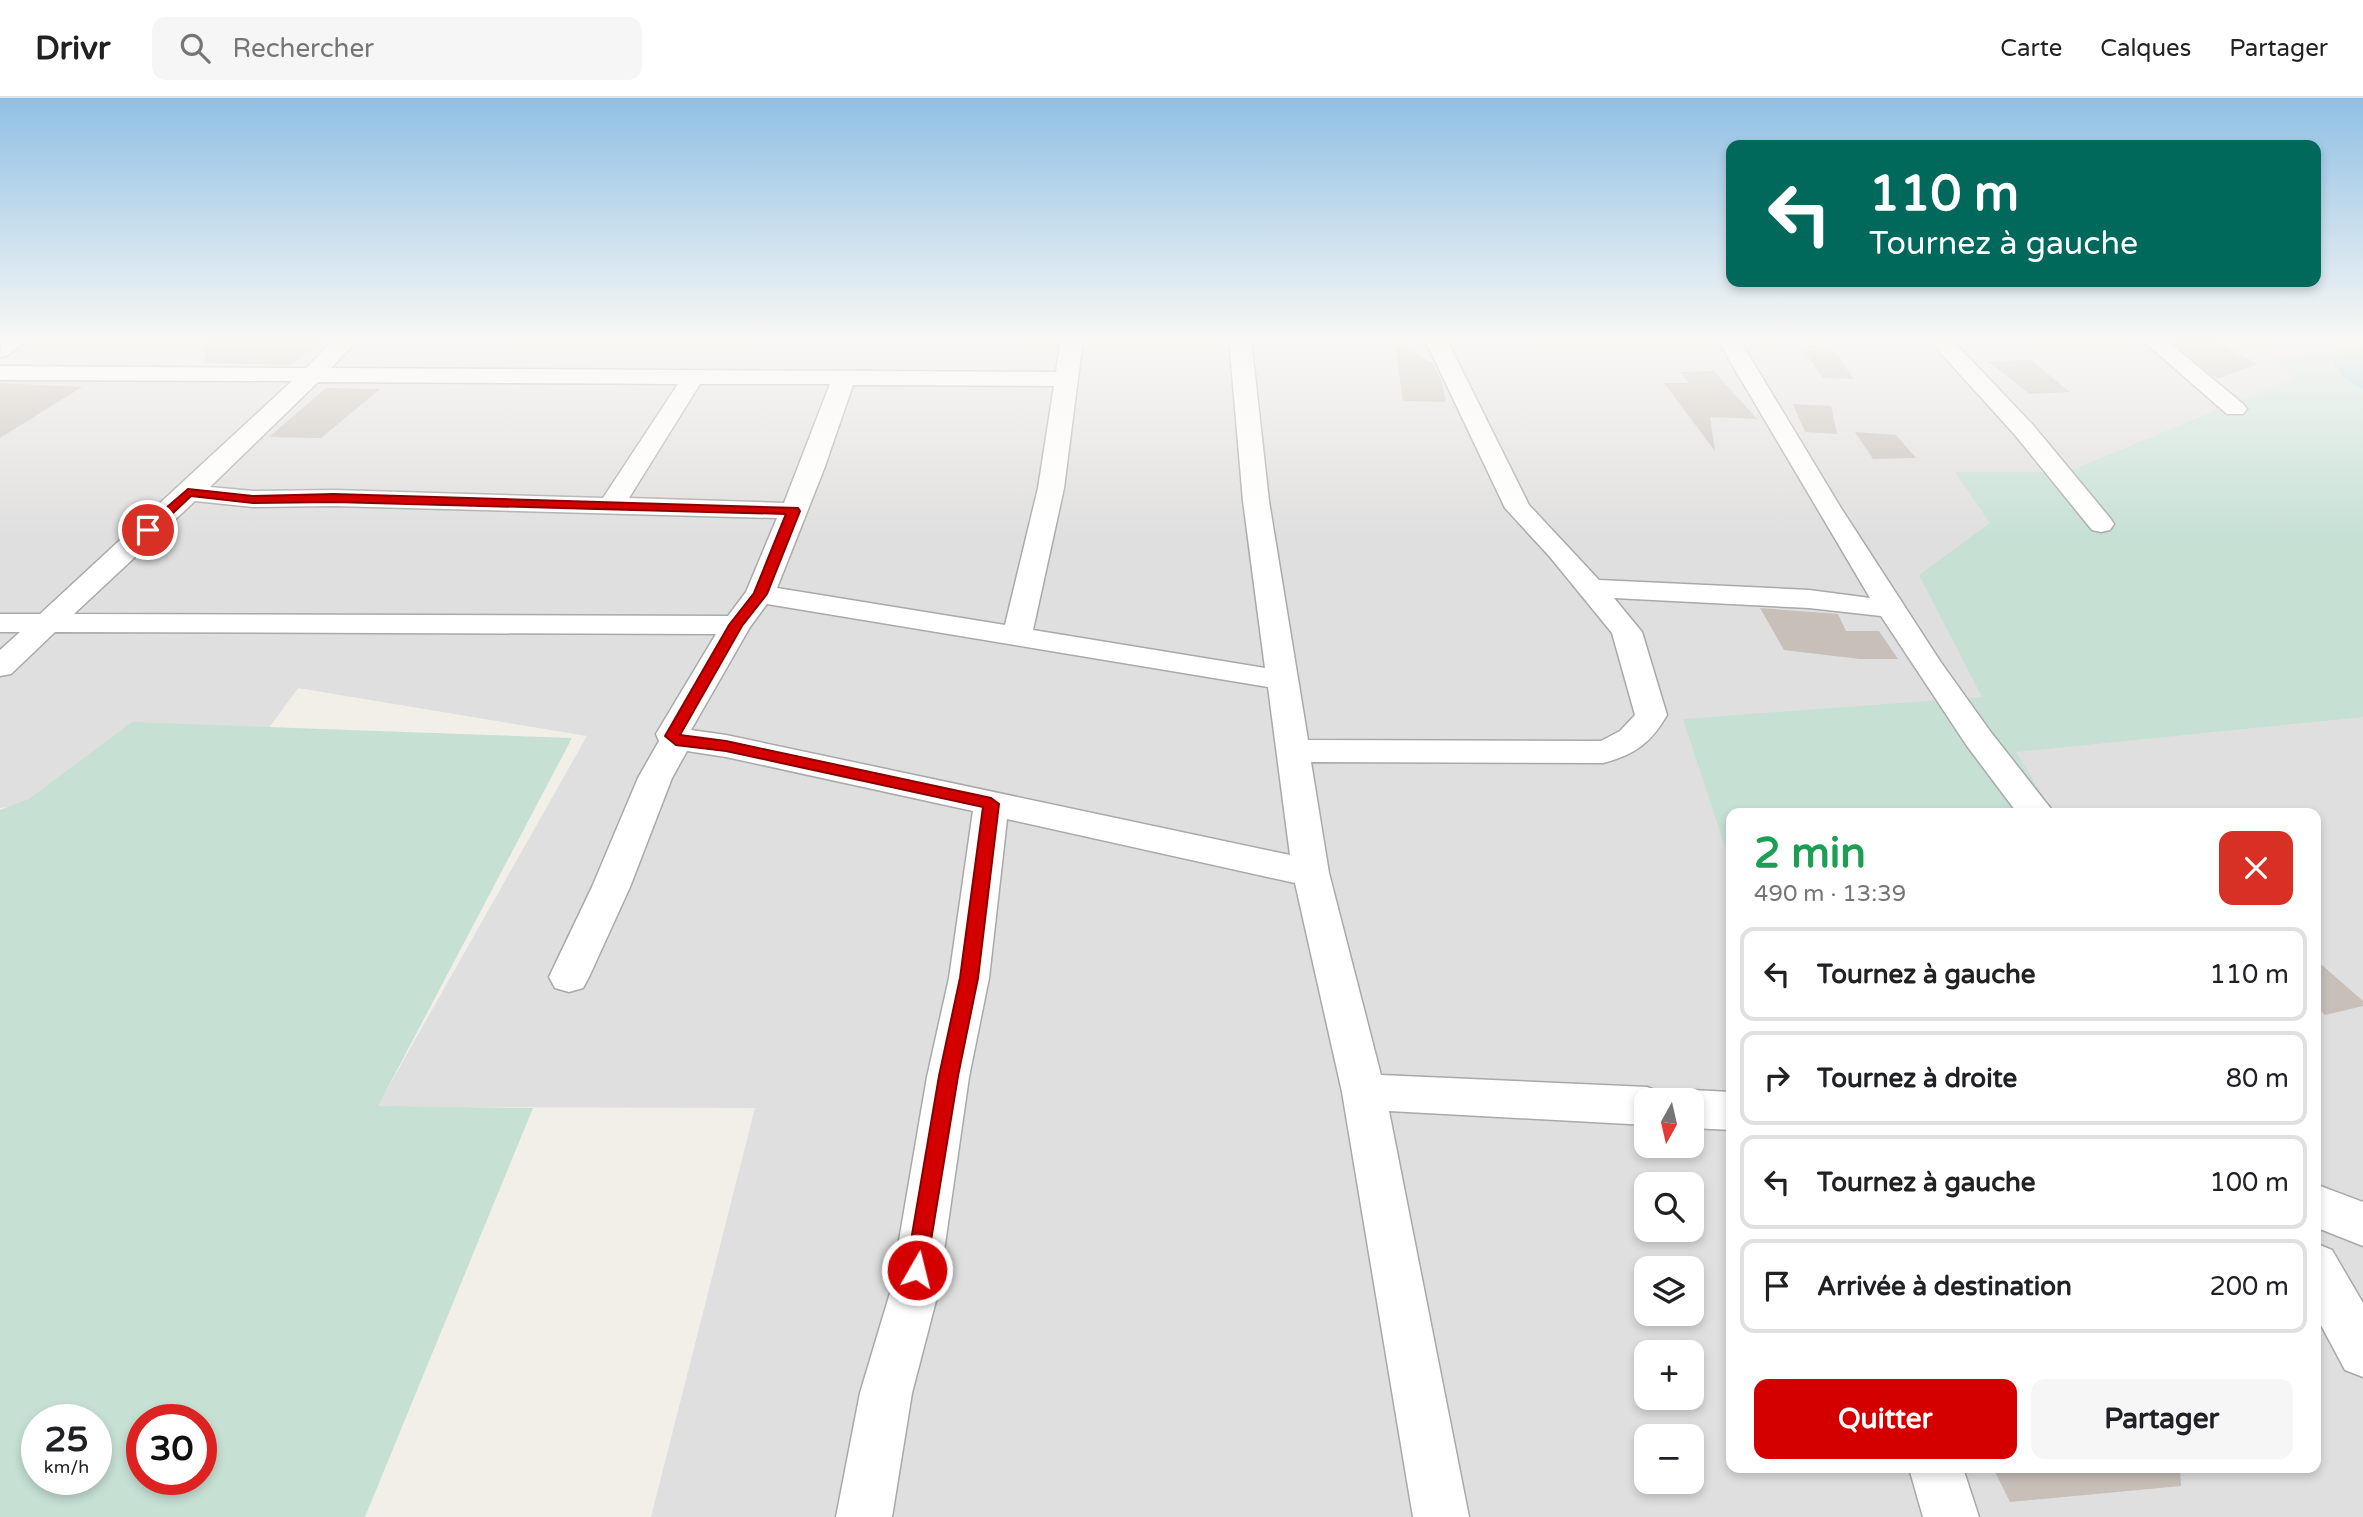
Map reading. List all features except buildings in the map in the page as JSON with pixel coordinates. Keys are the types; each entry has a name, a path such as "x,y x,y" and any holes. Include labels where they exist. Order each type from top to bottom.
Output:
{"street":[{"path":"0,667 279,405"},
{"path":"611,506 675,405"},
{"path":"833,405 760,594 736,625 672,734 676,740 726,746 1311,873"},
{"path":"1017,636 1051,488 1062,405"},
{"path":"1247,405 1256,501 1311,873 1364,1092 1441,1517"},
{"path":"1293,751 1603,752 1622,748 1643,730 1651,715 1627,632 1560,551 1518,508 1468,405"},
{"path":"1766,405 1819,496 1972,734 2033,808"},
{"path":"2001,405 2101,524"},
{"path":"2231,405 2235,409"},
{"path":"188,492 253,499 334,498 794,511"},
{"path":"1590,588 1809,599 1892,609"},
{"path":"760,594 1282,680"},
{"path":"0,623 736,625"},
{"path":"569,977 625,854 655,778 676,740"},
{"path":"864,1517 886,1392 914,1293 948,1076 969,978 991,804"},
{"path":"1364,1092 1634,1105"},
{"path":"1704,1110 1726,1111"},
{"path":"2321,1207 2363,1224"},
{"path":"2321,1277 2363,1352"},
{"path":"1938,1473 1951,1517"}],"shaded area":[{"path":"0,405 2363,405 2363,1517 651,1517 755,1108 377,1107 587,736 298,688 259,742 67,800 0,808"}],"green space":[{"path":"2228,405 2363,405 2363,717 2016,752 2050,808 1726,808 1726,850 1683,719 1982,697 1919,575 1990,523 1955,472 2067,472"},
{"path":"132,722 572,738 378,1106 533,1108 365,1517 0,1517 0,810 29,799"}],"route":[{"path":"148,530 188,492 253,499 334,498 794,511 760,594 736,625 672,736 676,740 726,746 991,804 969,978 948,1076 917,1270"}]}
